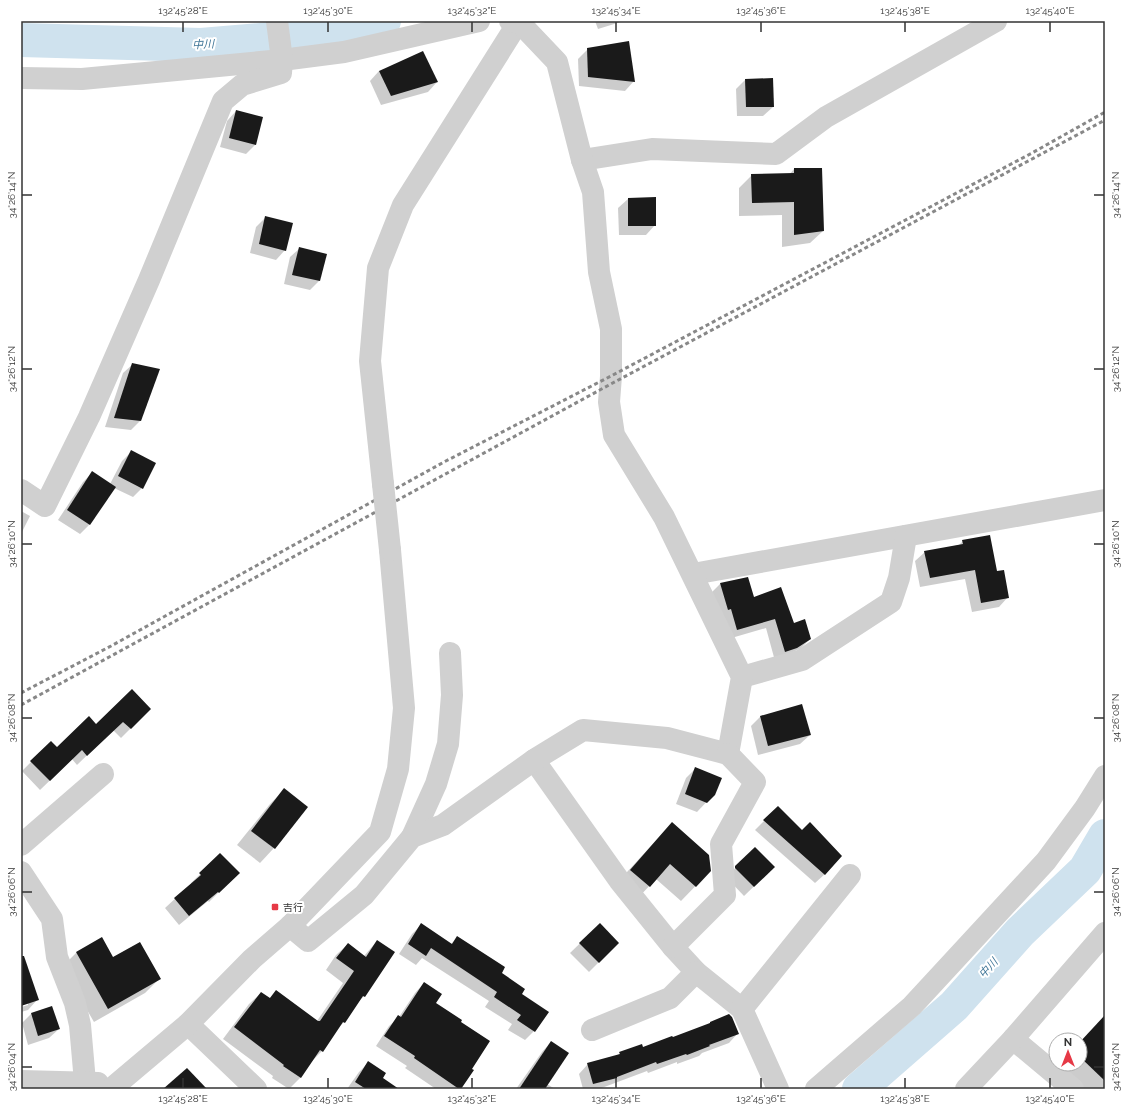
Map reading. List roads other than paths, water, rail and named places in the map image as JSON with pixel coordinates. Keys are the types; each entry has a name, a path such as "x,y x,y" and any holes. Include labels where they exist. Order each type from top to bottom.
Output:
{"street":[{"path":"21,490 45,506 92,410 149,280 223,101 242,85 281,73 281,55 277,21"},
{"path":"21,78 82,79 281,55 344,52 479,21"},
{"path":"21,1081 85,1082 114,1086 188,1024 252,959 290,926 380,832 398,769 404,708 390,550 370,361 378,268 403,205 516,21 557,62 582,160 593,192 599,272 611,329 611,376 609,402 614,435 664,517 742,678 728,754"},
{"path":"582,160 652,149 776,154 826,117 996,21"},
{"path":"692,574 1105,500"},
{"path":"742,678 802,660 891,602 899,578 906,536"},
{"path":"290,926 308,941 364,895 412,838 436,784 448,744 452,695 450,653"},
{"path":"412,838 443,825 534,760 583,730 667,738 728,754 755,782 721,844 725,895 673,947"},
{"path":"534,760 619,880 673,947 696,972 742,1010 778,1089"},
{"path":"21,845 103,774"},
{"path":"816,1089 912,1006 928,989 1046,861 1085,808 1105,776"},
{"path":"21,872 52,919 57,957 75,1003 80,1025 85,1082"},
{"path":"742,1010 850,875"},
{"path":"966,1089 1013,1039 1105,934"},
{"path":"592,1030 670,998 696,972"},
{"path":"188,1024 256,1089"},
{"path":"1013,1039 1073,1089"}],"waterway":[{"name":"中川","path":"21,40 201,45 319,35 384,21"},
{"name":"中川","path":"859,1089 954,1006 1020,932 1085,870 1105,836"}],"railway":[{"path":"21,693 111,646 444,462 611,376 1032,153 1105,112"},
{"path":"21,705 609,385 1105,120"}],"place":[{"name":"吉行","path":"275,907"}]}
